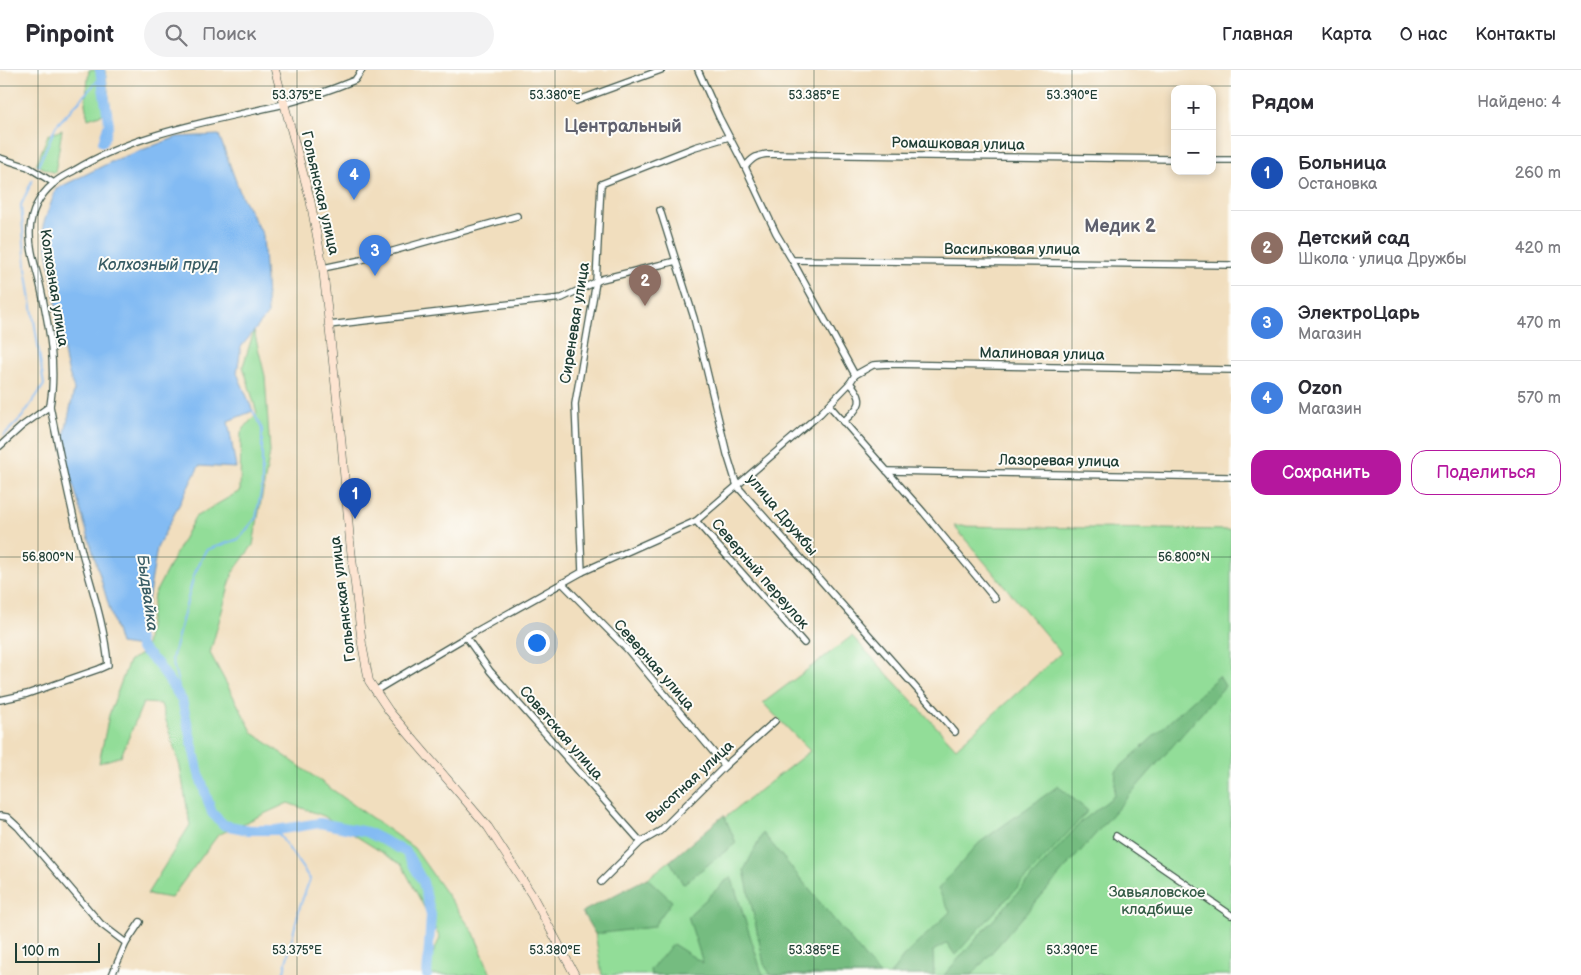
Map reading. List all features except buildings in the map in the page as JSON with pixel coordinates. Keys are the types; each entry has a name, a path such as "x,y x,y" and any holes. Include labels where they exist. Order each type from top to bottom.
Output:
{"main road":[{"name":"Гольянская улица","path":"275,70 310,199 322,268 350,541 362,644 369,681 389,712 488,827 532,895 574,975"}],"street":[{"name":"Колхозная улица","path":"0,700 27,694 108,665 106,644 60,457 50,406 54,387 51,341 33,258 30,232 32,214 42,196 54,183 87,162 127,144 192,125 285,104 356,80 362,70"},
{"path":"576,101 661,70"},
{"path":"375,691 582,572 696,521 829,406 855,375 776,234 698,70"},
{"name":"Сиреневая улица","path":"582,572 574,404 596,282 601,184 695,147 729,137"},
{"name":"Ромашковая улица","path":"745,167 754,157 768,154 1171,159"},
{"path":"0,158 28,167 54,183"},
{"path":"1216,160 1231,160"},
{"name":"улица Дружбы","path":"660,210 694,318 708,381 737,486 955,732"},
{"path":"322,268 361,260 518,216"},
{"name":"Васильковая улица","path":"792,260 1231,264"},
{"path":"329,326 562,298 602,278 676,261"},
{"name":"Малиновая улица","path":"855,375 873,365 888,364 1231,370"},
{"path":"843,422 857,409 860,401 859,392 850,383"},
{"path":"1,443 50,406"},
{"path":"829,406 887,471 995,599"},
{"name":"Лазоревая улица","path":"887,471 1231,477"},
{"name":"Северный переулок","path":"696,521 804,643"},
{"name":"Северная улица","path":"562,583 627,650 725,766"},
{"name":"Советская улица","path":"466,637 490,671 641,842"},
{"name":"Высотная улица","path":"601,882 641,842 660,831 725,766 775,721"},
{"path":"0,816 7,817 18,827 101,924 126,943"},
{"path":"1116,836 1231,914"},
{"path":"112,975 126,943 140,922"}],"green space":[{"path":"89,70 105,70 111,111 88,119 85,104"},
{"path":"62,130 55,173 36,165 48,135"},
{"path":"254,331 265,376 270,452 253,545 233,572 210,653 253,733 414,848 474,933 491,975 423,975 440,938 402,865 324,816 288,803 218,835 171,898 147,894 190,825 180,767 161,704 143,703 121,756 99,763 109,715 129,661 145,652 154,595 195,517 240,491 241,432 257,413 243,366"},
{"name":"Завьяловское кладбище","path":"954,526 1231,530 1231,975 602,975 593,921 810,751 763,703 852,636 956,748 1061,653"},
{"path":"1219,676 1225,686 972,975 944,975 1081,822 1114,796 1116,771"},
{"path":"1058,786 1088,811 955,955 947,943 933,951 934,975 890,975 903,957 950,912 938,889 979,843"},
{"path":"724,815 736,843 683,884 670,861"},
{"path":"763,833 880,975 771,975 764,964 744,870"},
{"path":"731,876 764,975 651,975 650,970 673,944 703,963 688,916"},
{"path":"647,878 672,901 653,927 595,934 582,912"}],"water":[{"name":"Колхозный пруд","path":"219,135 241,195 263,235 268,314 241,347 237,373 253,411 228,421 236,468 199,466 157,548 140,647 120,644 62,447 74,390 66,363 43,225 56,189 115,160 177,137"}],"waterway":[{"name":"Быдвайка","path":"100,70 109,124 103,142"},
{"path":"38,166 56,126 101,77"},
{"path":"4,435 22,417 44,385 26,268 21,205 32,181"},
{"path":"182,700 172,659 194,575 206,550 239,539 256,518 262,487 262,429 253,411"},
{"name":"Быдвайка","path":"138,635 140,647 157,663 182,700 199,774 212,813 224,825 249,830 276,830 320,823 367,832 406,852 423,882 431,915 427,975"},
{"path":"276,830 310,879 300,906 283,975"}],"place":[{"name":"Ozon","path":"354,200"},
{"name":"ЭлектроЦарь","path":"375,276"},
{"name":"Детский сад","path":"645,306"},
{"name":"Больница","path":"355,519"}],"district":[{"name":"Центральный","path":"623,126"},
{"name":"Медик 2","path":"1120,226"}]}
